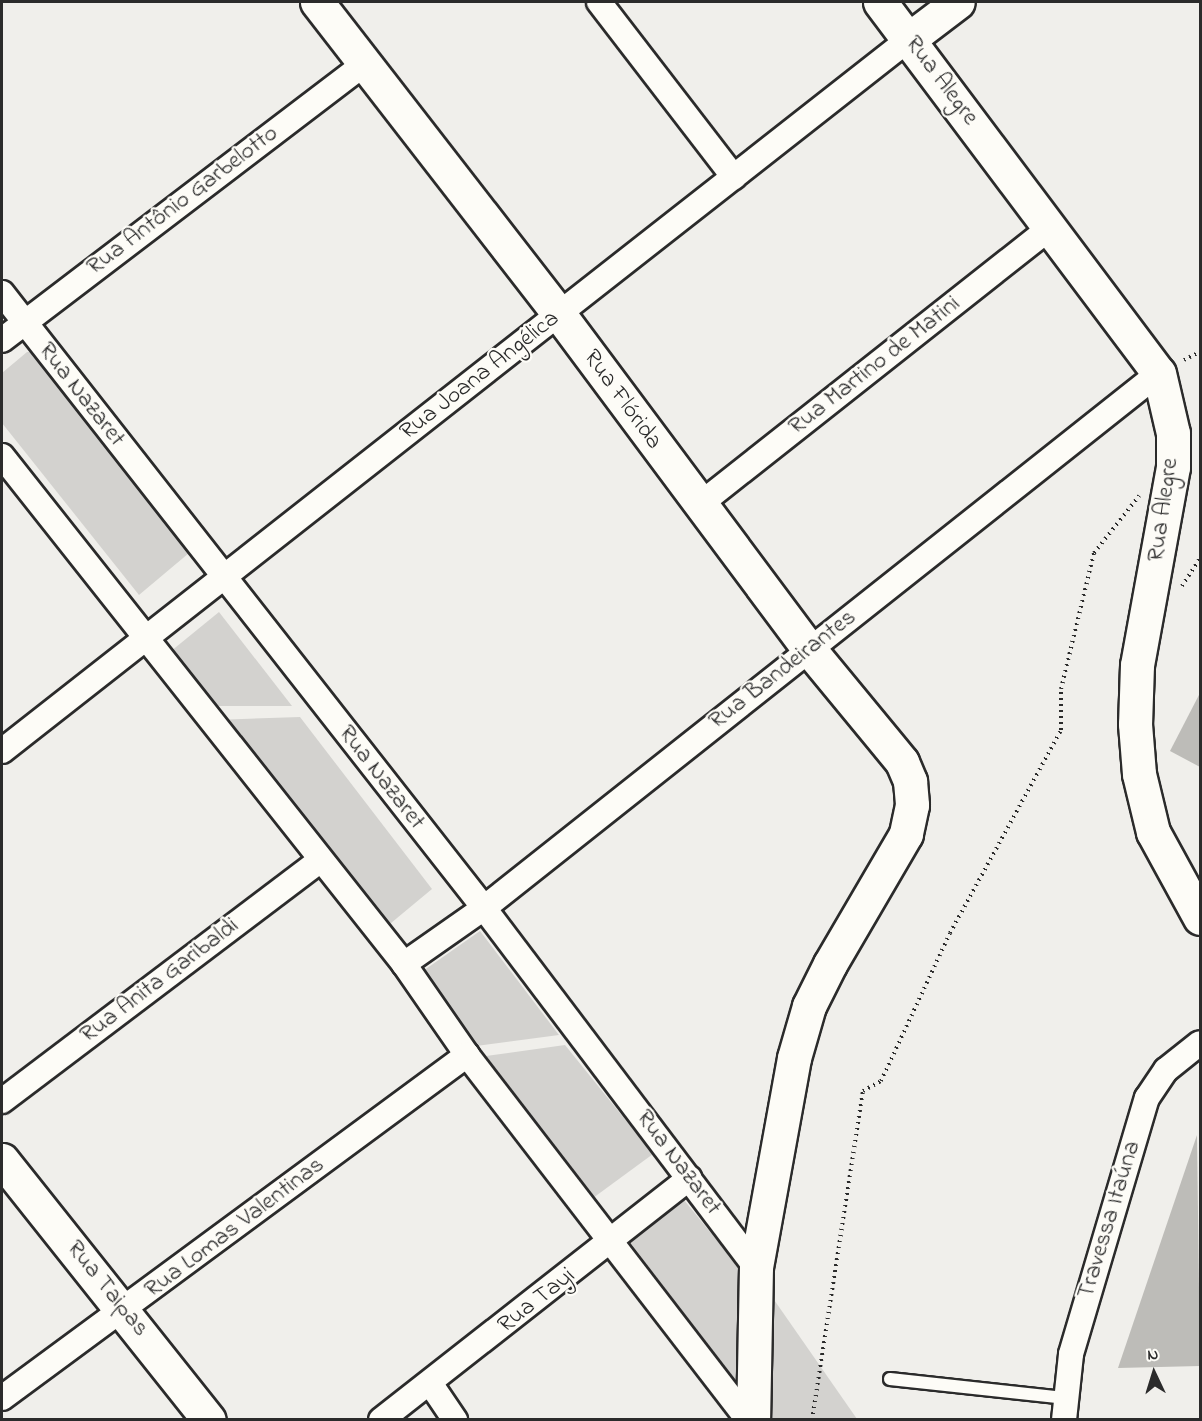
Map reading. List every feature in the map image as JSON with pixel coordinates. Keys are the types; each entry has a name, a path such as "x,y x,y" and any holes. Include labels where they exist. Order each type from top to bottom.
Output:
{"street":[{"name":"Rua Flórida","path":"317,2 559,314 699,505 809,649 902,762 912,805 906,834 809,1006 783,1109 756,1267"},
{"path":"599,2 734,177"},
{"name":"Rua Alegre","path":"880,2 1159,373 1173,433 1170,484 1137,665 1135,723 1138,774 1153,832 1200,918"},
{"name":"Rua Joana Angélica","path":"2,751 150,638 223,577 958,2"},
{"name":"Rua Antônio Garbelotto","path":"2,340 365,63"},
{"name":"Rua Martino de Matini","path":"699,505 1051,227"},
{"name":"Rua Nazaret","path":"2,292 484,908 756,1267"},
{"name":"Rua Bandeirantes","path":"404,963 484,908 1159,373"},
{"path":"2,456 150,638 319,861 404,963 467,1055 615,1241 748,1419"},
{"name":"Rua Anita Garibaldi","path":"2,1101 319,861"},
{"name":"Travessa Itaúna","path":"1064,1409 1071,1354 1147,1098 1166,1071 1200,1043"},
{"name":"Rua Lomas Valentinas","path":"2,1398 467,1055"},
{"name":"Rua Taipas","path":"2,1160 125,1309 209,1419"},
{"name":"Rua Tayi","path":"381,1419 615,1241 690,1178"},
{"path":"753,1419 756,1267"},
{"path":"430,1383 456,1419"}],"lane":[{"path":"890,1379 1064,1409"}],"path":[{"path":"812,1419 864,1091 881,1081 950,933 1061,730 1061,689 1094,554 1136,497 1170,484"}],"shaded area":[{"path":"27,352 34,352 189,553 139,595 2,423 2,373"},
{"path":"219,612 292,706 206,706 165,656"},
{"path":"300,717 432,889 379,933 215,720"},
{"path":"480,931 559,1035 476,1046 423,971"},
{"path":"565,1045 653,1154 593,1198 486,1056"},
{"path":"684,1200 737,1265 741,1287 737,1384 630,1242"},
{"path":"770,1294 857,1419 762,1419"}],"building":[{"path":"1200,693 1200,767 1170,751"},
{"path":"1197,1135 1200,1366 1118,1368"}]}
